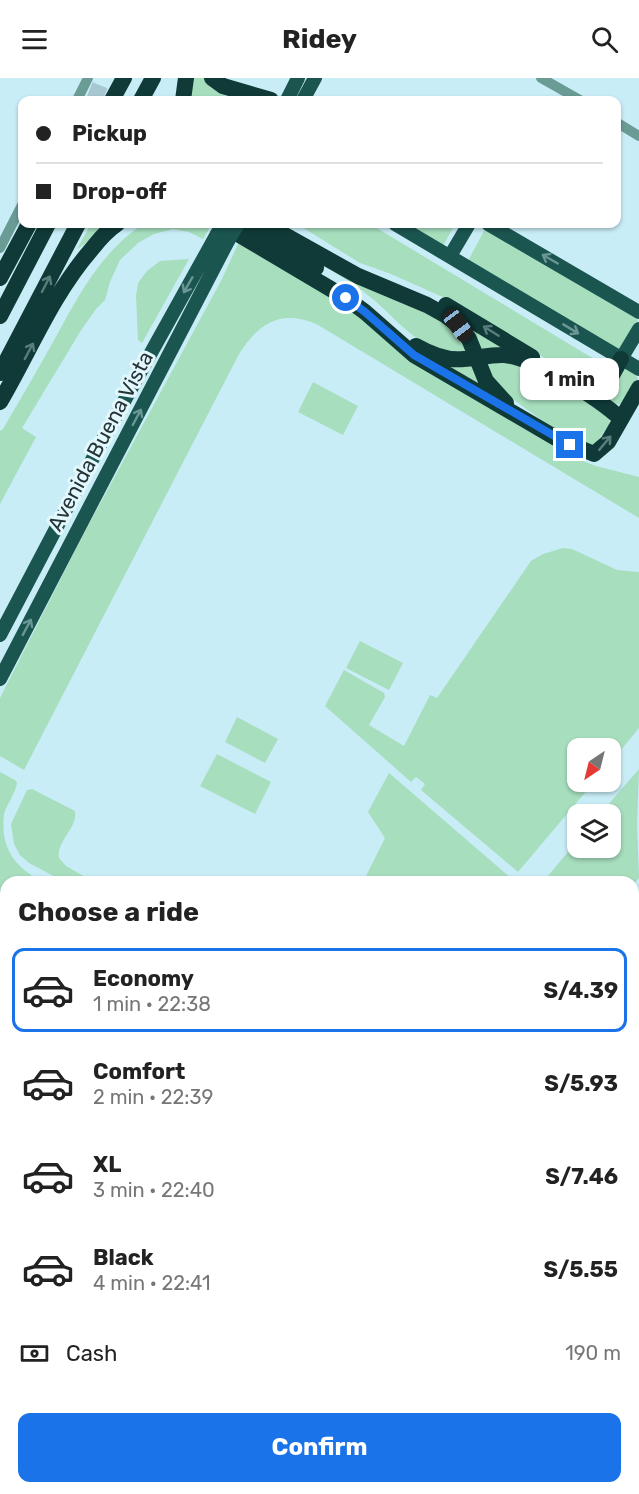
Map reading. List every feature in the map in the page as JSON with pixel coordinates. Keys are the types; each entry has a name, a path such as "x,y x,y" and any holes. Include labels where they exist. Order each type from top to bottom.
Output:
{"highway":[{"path":"114,96 124,78"},
{"path":"143,96 153,78"},
{"path":"184,96 186,78"},
{"path":"212,78 223,86 258,96"},
{"path":"0,278 27,228"},
{"path":"0,316 46,228"},
{"path":"0,373 76,228"},
{"path":"0,402 61,289 85,256 111,228"},
{"path":"247,228 355,293 411,343 426,352 446,358 506,355 525,360 592,396 621,419"},
{"path":"272,228 358,276 427,305 458,325 477,357 486,381 494,391 556,438"},
{"path":"290,228 369,271 441,302 575,386"},
{"path":"222,231 346,298 414,355 556,438 594,454 608,442 639,388"},
{"path":"592,396 600,392 607,384 621,359"}],"main road":[{"path":"289,96 298,78"},
{"path":"305,96 315,78"},
{"path":"402,228 639,369"},
{"path":"450,256 467,228"},
{"path":"495,228 639,312"},
{"name":"Avenida Buena Vista","path":"0,635 102,441 222,231"},
{"name":"Avenida Buena Vista","path":"0,679 119,451 222,231"},
{"path":"621,359 639,329"},
{"path":"102,441 119,451"}],"street":[{"path":"79,96 88,78"},
{"path":"541,78 573,96"},
{"path":"621,125 639,136"},
{"path":"0,248 18,213"}],"green space":[{"path":"191,78 207,78 247,96 188,96"},
{"path":"89,228 100,228 85,244 77,249"},
{"path":"138,228 209,229 203,239 189,232 173,229 154,234 138,243 120,260 105,300 80,332 22,428 36,437 0,504 0,431 90,278 127,236"},
{"path":"303,228 377,228 609,368 596,390 456,303 360,263"},
{"path":"412,228 453,228 443,246"},
{"path":"485,228 488,228 637,318 638,322 621,350 617,350 468,261"},
{"path":"239,242 350,308 518,425 575,458 639,477 639,518 318,325 293,318 271,322 253,335 238,356 24,770 0,756 0,698 83,535 221,281"},
{"path":"189,259 142,343 138,340 136,296 138,283 147,271 160,261"},
{"path":"332,271 422,309 449,325 468,351 452,351 426,344 405,329 364,292"},
{"path":"468,328 516,351 481,351"},
{"path":"484,362 516,363 583,396 610,419 609,425 595,445 581,444 543,421 499,389"},
{"path":"472,363 490,394 444,364"},
{"path":"621,368 631,371 638,379 624,403 615,405 608,400 606,393"},
{"path":"313,382 358,406 343,435 298,412"},
{"path":"563,548 572,549 617,570 639,572 639,728 621,750 621,738 567,738 567,792 586,792 575,804 567,804 567,814 518,872 421,790 425,784 416,777 411,782 325,706 344,670 384,693 385,697 369,725 404,746 430,695 437,698 531,561 543,554"},
{"path":"360,641 403,663 389,690 346,668"},
{"path":"237,717 278,739 265,763 225,742"},
{"path":"217,754 271,782 255,814 200,786"},
{"path":"639,769 637,824 639,876 548,876 567,853 567,858 621,858 621,804 609,804"},
{"path":"0,772 17,783 4,814 4,837 7,847 17,863 33,876 0,876"},
{"path":"389,773 509,876 366,876 385,838 368,812"},
{"path":"32,789 75,811 73,823 61,846 59,858 66,866 84,876 54,876 29,863 20,855 14,844 11,824 27,790"}],"tunnel":[{"path":"96,96 103,78"}],"route":[{"path":"346,298 414,355 570,445"}]}
